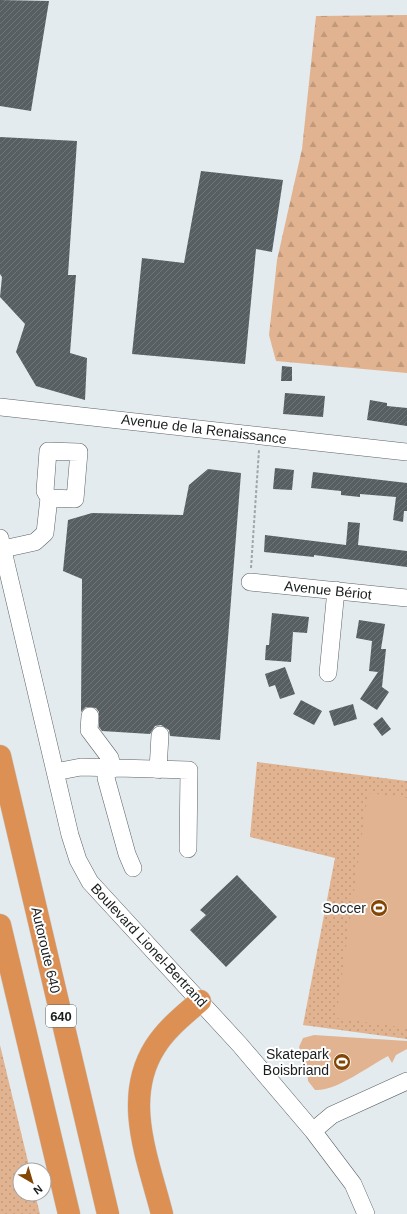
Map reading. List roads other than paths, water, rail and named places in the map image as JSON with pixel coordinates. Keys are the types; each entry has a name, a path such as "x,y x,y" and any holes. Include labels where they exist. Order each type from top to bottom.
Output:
{"highway":[{"name":"Autoroute 640","path":"0,756 108,1214"},
{"path":"0,925 69,1214"},
{"path":"162,1214 139,1120 139,1088 144,1068 156,1046 173,1026 200,1001"},
{"path":"100,1181 114,1214"}],"street":[{"name":"Avenue de la Renaissance","path":"0,407 407,452"},
{"path":"1,544 35,542 43,537 47,528 49,498"},
{"name":"Boulevard Lionel-Bertrand","path":"1,544 72,840 84,873 110,906 240,1045 313,1131 353,1184 366,1214"},
{"name":"Avenue Bériot","path":"250,582 407,598"},
{"path":"328,673 336,590"},
{"path":"90,716 89,730 110,758 110,769 106,778 127,854 133,868"},
{"path":"158,770 160,735"},
{"path":"55,772 81,767 189,770 188,848"},
{"path":"313,1131 332,1116 407,1081"}],"place":[{"name":"Soccer","path":"379,908"},
{"name":"Skatepark Boisbriand","path":"342,1062"}]}
